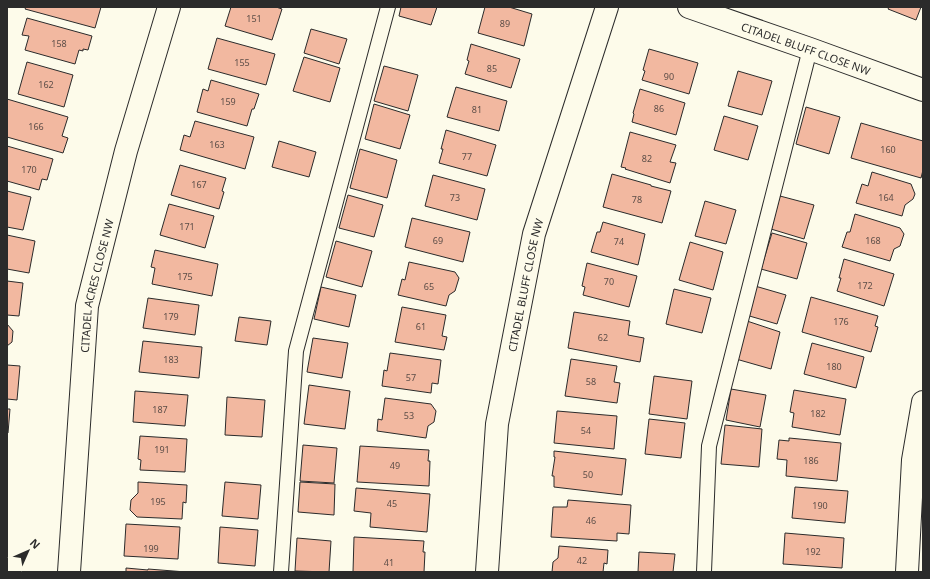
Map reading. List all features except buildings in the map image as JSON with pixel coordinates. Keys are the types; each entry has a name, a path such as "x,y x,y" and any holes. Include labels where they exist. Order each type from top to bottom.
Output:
{"street":[{"name":"CITADEL ACRES CLOSE NW","path":"69,572 87,306 126,151 169,7"},
{"name":"CITADEL BLUFF CLOSE NW","path":"487,572 497,424 534,234 607,7"},
{"name":"CITADEL BLUFF CLOSE NW","path":"689,7 923,90"},
{"path":"907,572 913,460 923,402"}],"lane":[{"path":"281,572 296,352 388,7"},
{"path":"704,572 709,446 810,49"}]}
